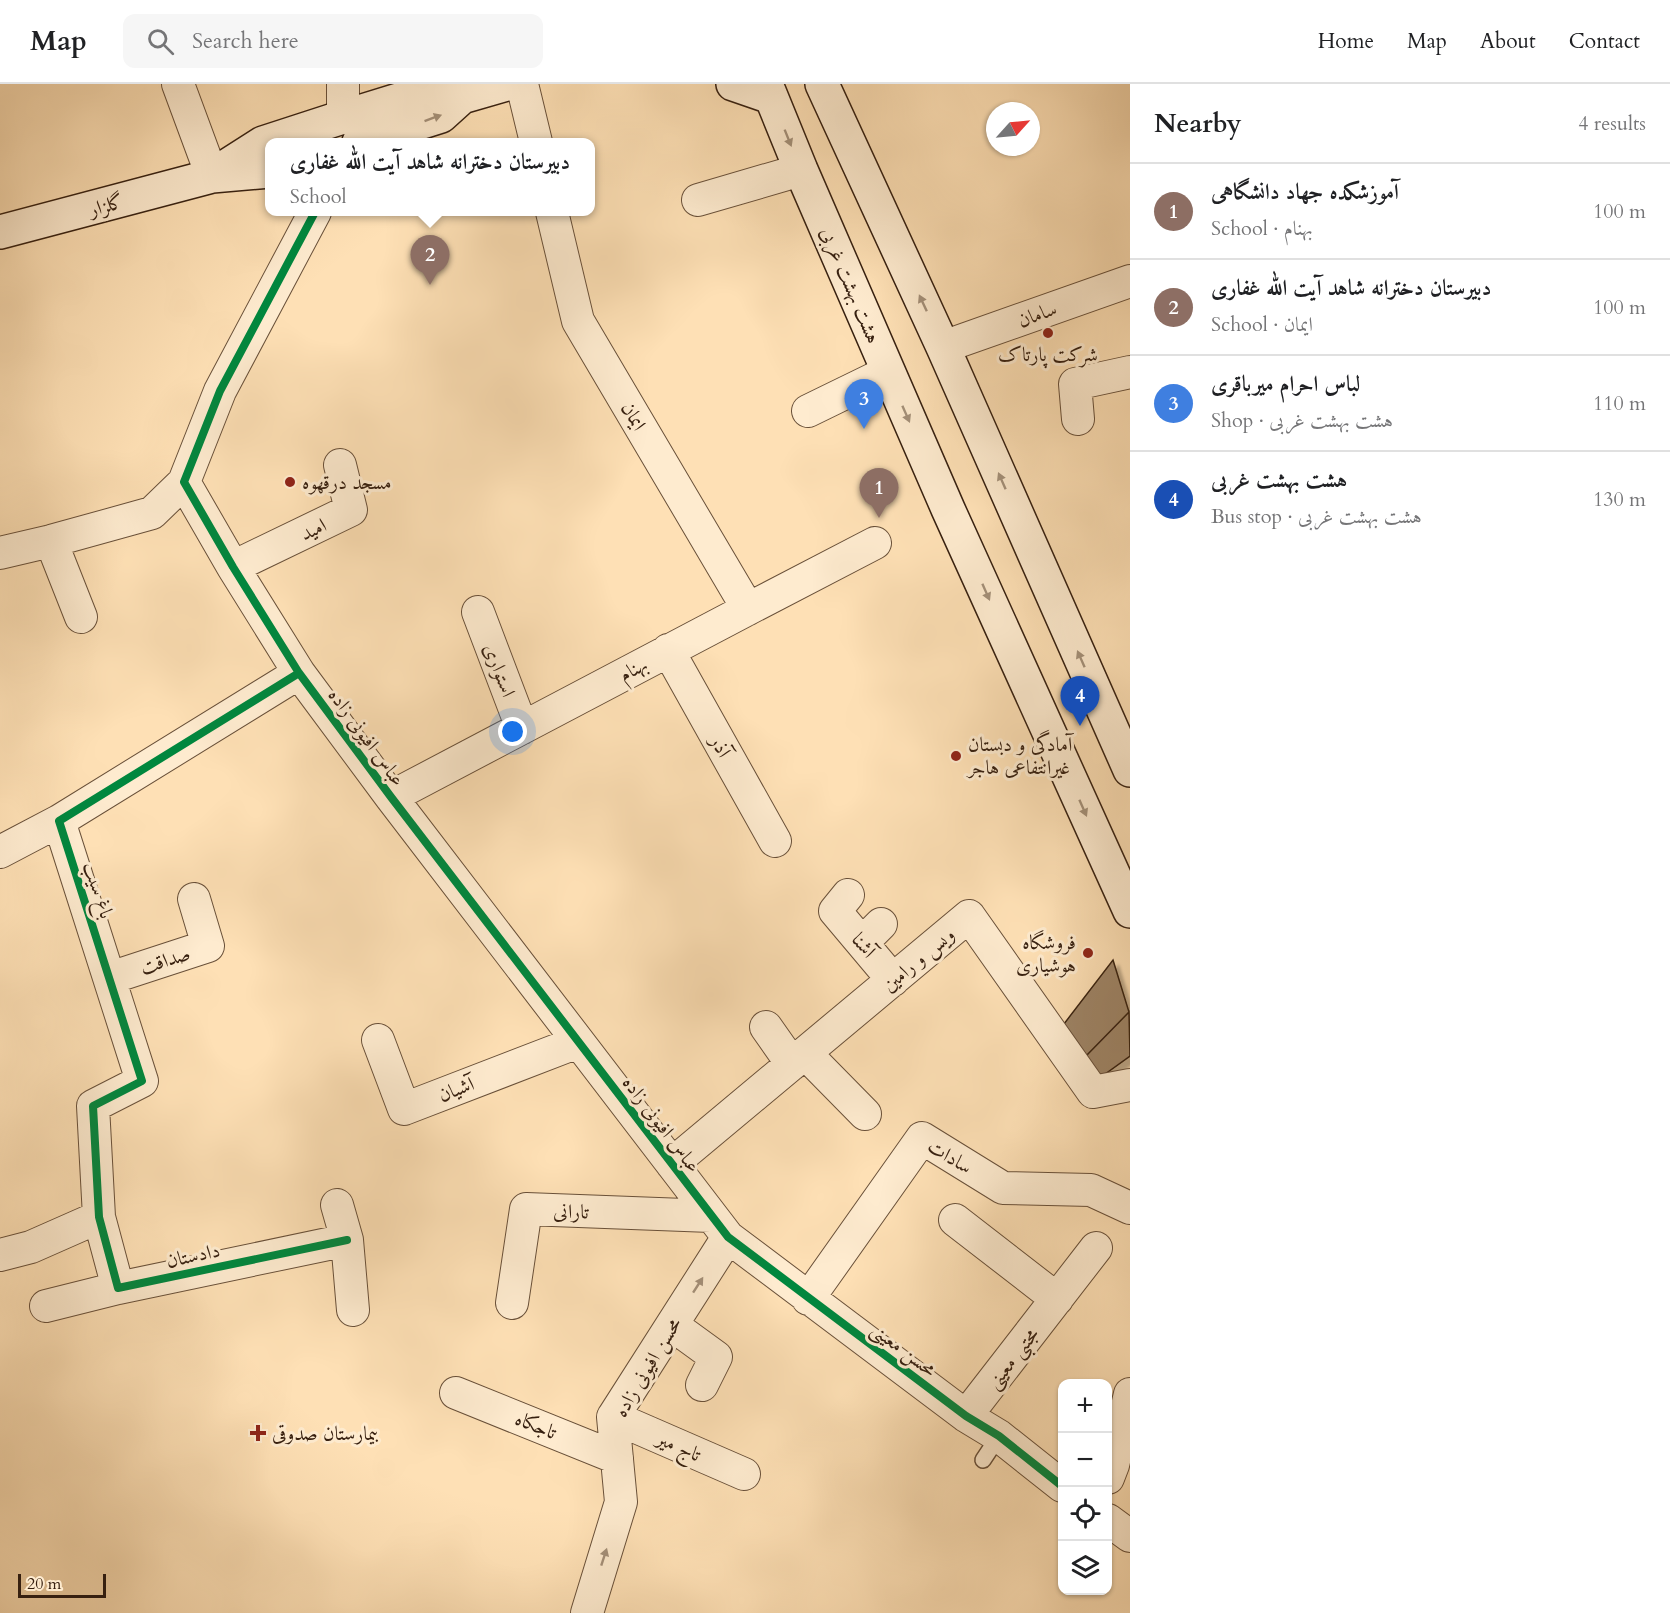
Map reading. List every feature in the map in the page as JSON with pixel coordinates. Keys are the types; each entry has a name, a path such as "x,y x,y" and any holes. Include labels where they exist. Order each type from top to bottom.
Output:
{"main road":[{"name":"گلزار","path":"297,138 441,116 462,98 507,84"},
{"path":"734,84 768,91"},
{"path":"822,84 943,347 1130,770"},
{"name":"هشت بهشت غربی","path":"768,91 948,509 1130,911"},
{"name":"گلزار","path":"212,176 265,143"},
{"name":"گلزار","path":"0,232 212,176 265,171"}],"street":[{"path":"178,84 212,176"},
{"path":"343,84 351,130"},
{"path":"522,84 535,138"},
{"path":"698,200 801,170"},
{"path":"0,552 51,541 152,513 184,482 220,391 313,216"},
{"name":"ایمان","path":"553,216 578,321 748,609"},
{"name":"سامان","path":"943,347 1130,281"},
{"path":"808,411 888,372"},
{"path":"1078,419 1075,384 1130,372"},
{"name":"امید","path":"233,567 351,510 340,465"},
{"name":"عباس افیونی زاده","path":"184,482 233,567 299,673 719,1227"},
{"path":"51,541 81,617"},
{"name":"بهنام","path":"391,797 875,543"},
{"name":"استواری","path":"478,612 522,728"},
{"name":"آذر","path":"668,650 775,841"},
{"path":"0,852 59,821 299,673"},
{"name":"باغ سیب","path":"59,821 142,1081 93,1106 99,1217"},
{"name":"صداقت","path":"110,978 208,946 194,899"},
{"name":"آشنا","path":"842,903 872,934 893,980"},
{"name":"ویس و رامین","path":"672,1164 969,916 1093,1092 1130,1085"},
{"path":"765,1027 799,1059 865,1114"},
{"name":"آشیان","path":"378,1040 404,1109 578,1042"},
{"name":"سادات","path":"808,1299 922,1138 1003,1188 1091,1190 1130,1208"},
{"path":"337,1205 347,1240 353,1310"},
{"name":"تارانی","path":"512,1303 526,1209 719,1227"},
{"path":"0,1255 31,1247 99,1217 118,1288"},
{"path":"955,1220 1057,1299"},
{"name":"محسن معینی","path":"719,1227 808,1299 966,1416 991,1448 1058,1484"},
{"name":"محسن افیونی زاده","path":"587,1613 621,1502 613,1417 672,1325 719,1227"},
{"name":"دادستان","path":"46,1306 118,1288 347,1240"},
{"name":"مجتبی معینی","path":"966,1416 1096,1248"},
{"path":"672,1325 716,1357 702,1385"},
{"name":"تاجکاه","path":"456,1393 617,1458"},
{"path":"1112,1467 1130,1394"},
{"name":"تاج میر","path":"613,1417 744,1474"},
{"path":"1112,1523 1130,1536"}],"building":[{"path":"1113,960 1129,1012 1086,1056 1057,1033"},
{"path":"1129,1012 1130,1056 1101,1077 1086,1056"}],"cycle path":[{"path":"313,216 220,391 184,482 233,567 299,673 391,797 728,1237 966,1416 999,1436 1058,1483"},
{"path":"299,673 59,821 142,1081 93,1106 99,1217 118,1288 347,1240"}],"place":[{"name":"دبیرستان دخترانه شاهد آیت الله غفاری","path":"430,285"},
{"name":"شرکت پارتاک","path":"1048,333"},
{"name":"لباس احرام میرباقری","path":"864,429"},
{"name":"مسجد درقهوه","path":"290,482"},
{"name":"آموزشکده جهاد دانشگاهی","path":"879,518"},
{"name":"هشت بهشت غربی","path":"1080,726"},
{"name":"آمادگی و دبستان غیرانتفاعی هاجر","path":"956,756"},
{"name":"فروشگاه هوشیاری","path":"1088,953"},
{"name":"بیمارستان صدوقی","path":"258,1433"}]}
